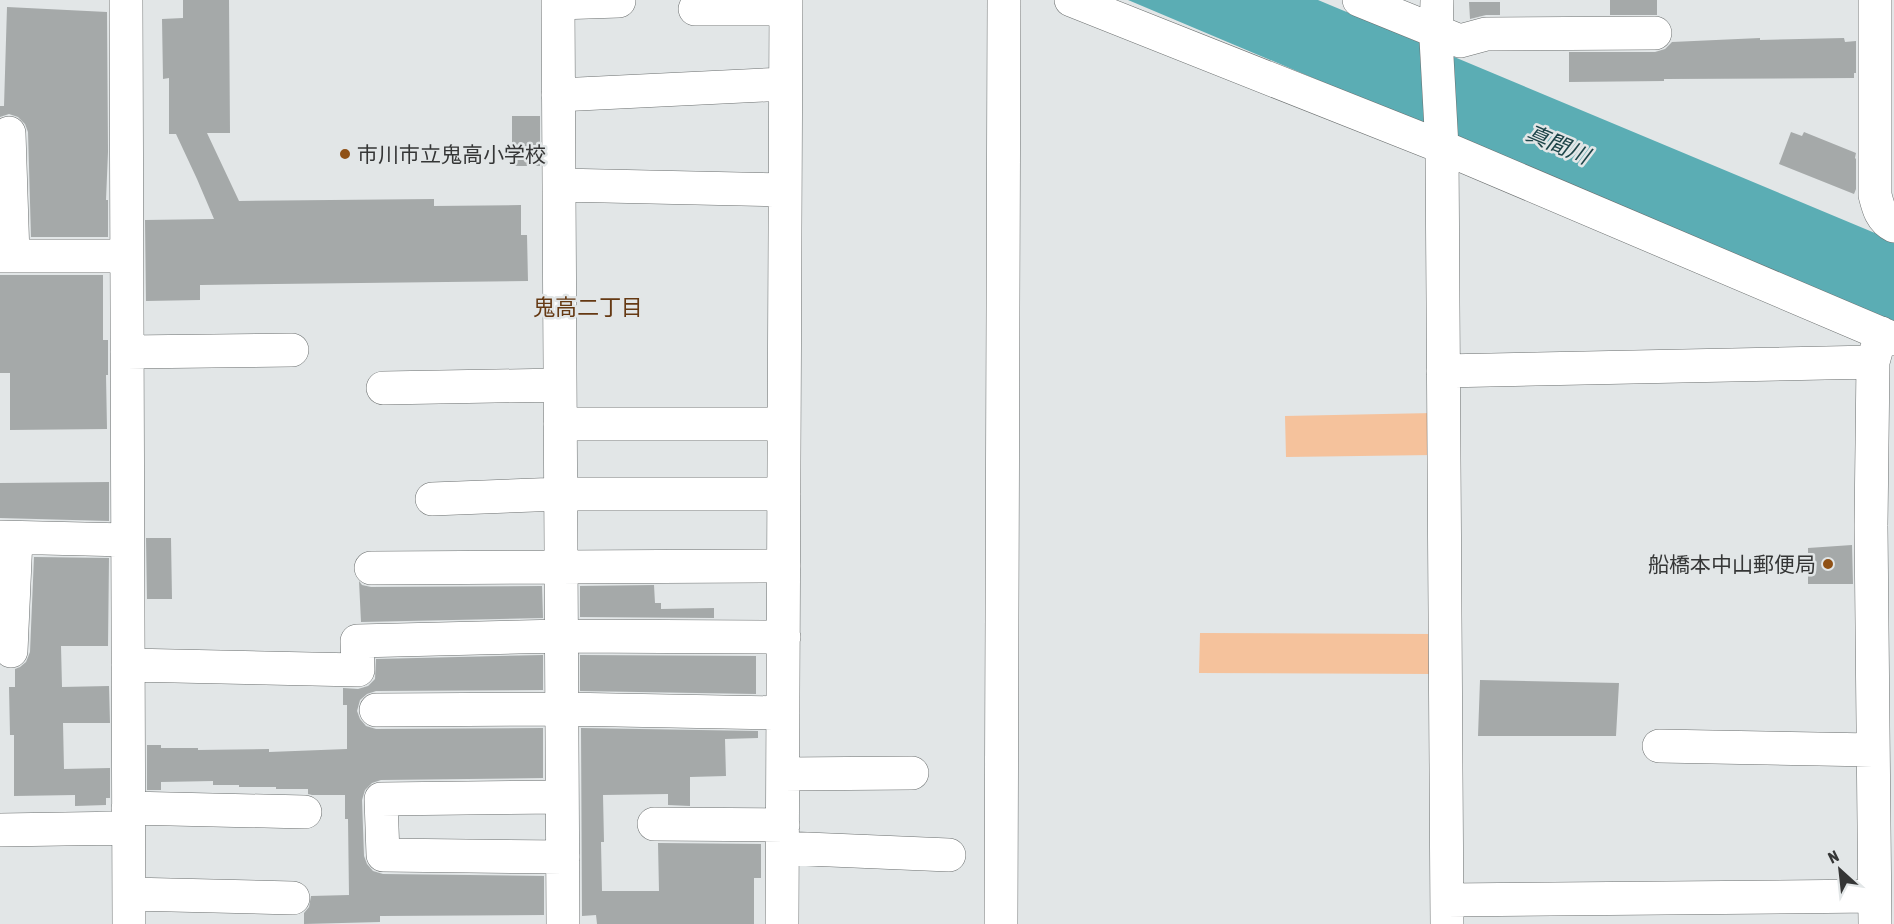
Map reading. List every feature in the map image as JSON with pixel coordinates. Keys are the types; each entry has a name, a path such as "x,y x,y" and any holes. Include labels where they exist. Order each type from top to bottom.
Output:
{"street":[{"path":"126,0 129,909 293,898"},
{"path":"1001,924 1004,0"},
{"path":"1071,0 1441,141 1883,344"},
{"path":"1359,0 1437,36 1460,41 1486,34 1655,33"},
{"path":"1437,0 1441,141 1447,912 1874,910 1873,750 1882,526 1883,344"},
{"path":"1875,0 1875,195 1878,210 1889,223 1894,225"},
{"path":"563,924 558,1 619,2"},
{"path":"695,9 786,4 782,924"},
{"path":"558,95 785,84"},
{"path":"9,133 7,256 126,256"},
{"path":"559,184 785,190"},
{"path":"1443,371 1883,344"},
{"path":"127,352 292,350"},
{"path":"382,388 560,385"},
{"path":"560,424 784,424"},
{"path":"432,500 561,494 784,494"},
{"path":"11,651 8,538 128,540"},
{"path":"371,568 784,566"},
{"path":"128,664 358,670 357,641 562,636 784,637"},
{"path":"376,710 562,709 783,713"},
{"path":"1659,746 1873,750"},
{"path":"783,774 912,773"},
{"path":"562,797 381,800 383,855 563,857"},
{"path":"0,830 128,818 305,812"},
{"path":"654,825 783,836 950,855"}],"shaded area":[{"path":"1433,413 1433,455 1286,457 1285,416"},
{"path":"1200,633 1433,634 1433,674 1199,673"}],"water":[{"name":"真間川","path":"1128,0 1318,0 1894,241 1894,328 1363,99"}],"building":[{"path":"183,0 229,0 230,133 207,133 239,201 434,199 434,206 521,205 521,235 527,235 528,281 200,285 200,300 146,301 145,220 214,219 176,134 169,134 169,78 163,79 162,19 183,18"},
{"path":"1610,0 1657,0 1657,15 1610,15"},
{"path":"1469,2 1500,2 1500,15 1486,15 1470,19"},
{"path":"7,7 107,12 106,200 108,200 108,237 31,237 28,132 25,124 18,117 9,114 0,117 0,106 4,106"},
{"path":"1760,38 1760,40 1844,38 1845,42 1856,41 1856,73 1854,73 1854,78 1569,82 1569,52 1655,52 1665,49 1672,42"},
{"path":"512,116 540,116 540,166 512,166"},
{"path":"1791,132 1802,136 1804,132 1856,153 1854,194 1779,164"},
{"path":"0,275 103,275 103,340 108,340 107,429 10,430 10,373 0,373"},
{"path":"109,482 109,521 0,518 0,483"},
{"path":"146,538 171,538 172,599 147,599"},
{"path":"1852,545 1853,584 1808,584 1808,548"},
{"path":"34,557 109,558 108,646 61,646 62,687 109,686 110,723 63,723 64,769 110,768 110,798 106,798 106,805 75,806 75,795 14,796 14,735 10,735 9,687 15,687 15,669 26,662 30,652"},
{"path":"359,581 362,585 371,587 542,586 543,618 361,622"},
{"path":"654,585 655,603 661,603 661,609 714,608 714,618 580,617 580,586"},
{"path":"543,655 543,690 376,691 360,700 357,711 366,726 376,729 543,728 543,778 381,780 372,783 365,790 362,800 364,856 373,871 383,874 544,876 544,915 380,916 380,922 304,924 304,913 309,907 311,896 349,895 348,819 345,819 345,795 312,795 308,794 308,789 213,785 213,781 161,782 161,790 147,790 147,745 161,745 161,748 198,748 198,750 269,749 269,752 347,749 347,705 343,705 343,688 358,689 368,686 375,679 376,659"},
{"path":"580,655 756,656 756,694 580,691"},
{"path":"1480,680 1619,683 1616,736 1478,736"},
{"path":"581,728 758,731 758,738 725,739 726,776 690,777 690,806 668,805 668,794 603,795 604,842 601,842 602,891 659,891 658,843 761,844 761,878 754,878 754,924 597,924 596,915 582,916"}],"place":[{"name":"市川市立鬼高小学校","path":"345,154"},
{"name":"船橋本中山郵便局","path":"1828,564"}],"district":[{"name":"鬼高二丁目","path":"588,307"}]}
